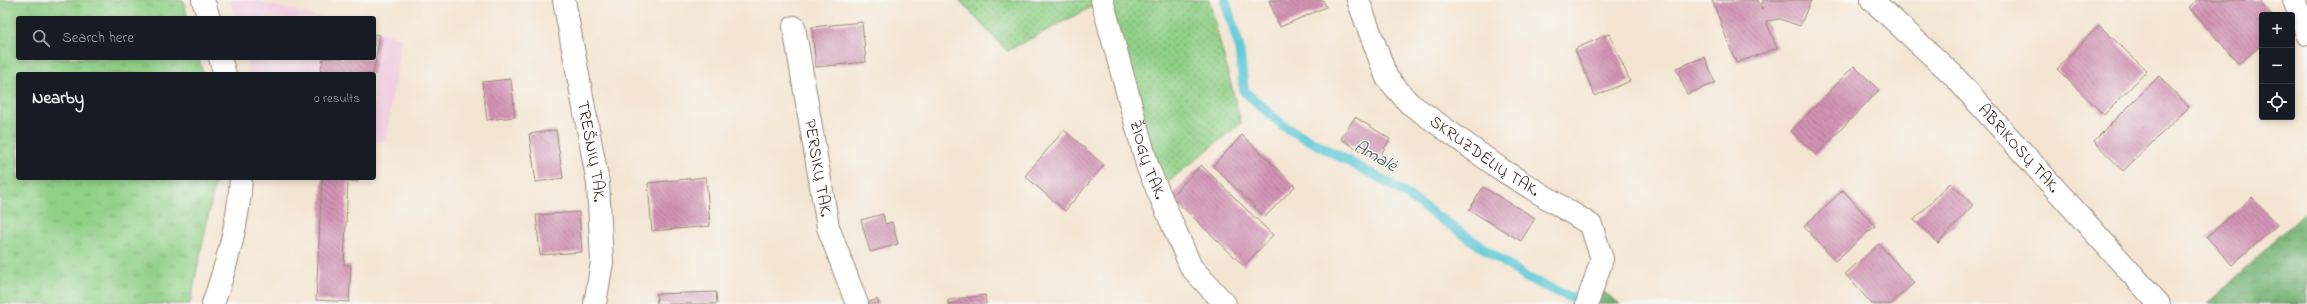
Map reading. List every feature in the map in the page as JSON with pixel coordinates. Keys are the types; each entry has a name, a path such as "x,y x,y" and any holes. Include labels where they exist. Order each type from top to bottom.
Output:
{"street":[{"path":"204,0 208,16"},
{"name":"TREŠNIŲ TAK.","path":"564,0 598,183 602,262 594,304"},
{"name":"ŽIOGŲ TAK.","path":"1102,0 1148,168 1191,267 1225,304"},
{"name":"SKRUZDĖLIŲ TAK.","path":"1358,0 1387,78 1409,103 1502,170 1591,225 1602,259 1587,304"},
{"name":"ABRIKOSŲ TAK.","path":"1872,0 1952,74 2159,304"},
{"path":"2294,0 2307,34"},
{"name":"PERSIKŲ TAK.","path":"794,27 828,227 857,304"},
{"path":"220,60 224,72"},
{"path":"213,304 233,237 240,198 241,180"}],"shaded area":[{"path":"230,0 251,0 315,16 234,16"},
{"path":"376,31 401,37 386,142 376,142 376,72 248,72 246,60 376,60"}],"green space":[{"path":"0,0 183,0 187,16 16,16 16,60 200,60 202,72 16,72 16,180 216,180 190,304 0,304"},
{"path":"959,0 1209,0 1241,123 1158,190 1103,1 1007,51"},
{"path":"2307,210 2307,304 2208,304"},
{"path":"1600,289 1620,304 1595,304"}],"building":[{"path":"1269,0 1323,0 1326,7 1280,27"},
{"path":"1712,0 1758,0 1762,9 1763,0 1811,0 1800,26 1780,19 1766,21 1777,48 1736,63"},
{"path":"2197,0 2259,0 2269,12 2259,12 2259,47 2239,64 2189,7"},
{"path":"862,22 866,62 816,67 812,27"},
{"path":"2099,25 2147,71 2104,115 2057,69"},
{"path":"376,34 380,35 376,57"},
{"path":"1609,34 1630,81 1595,96 1575,49"},
{"path":"1705,57 1715,83 1687,94 1676,68"},
{"path":"323,60 376,60 373,72 320,72"},
{"path":"1854,66 1879,90 1816,155 1791,131"},
{"path":"2159,76 2189,107 2123,171 2094,141"},
{"path":"511,79 515,117 487,120 482,82"},
{"path":"1355,117 1390,139 1377,161 1341,139"},
{"path":"556,130 563,178 536,182 529,134"},
{"path":"1064,130 1104,165 1065,211 1025,176"},
{"path":"1242,135 1295,186 1265,217 1213,166"},
{"path":"1201,165 1273,235 1244,266 1171,196"},
{"path":"706,177 710,226 652,231 648,183"},
{"path":"322,180 358,180 358,182 348,181 344,265 351,265 349,302 316,300"},
{"path":"1950,183 1973,205 1938,243 1914,220"},
{"path":"1483,187 1535,218 1521,241 1469,210"},
{"path":"1843,190 1875,226 1835,261 1804,226"},
{"path":"2252,197 2277,225 2232,265 2207,237"},
{"path":"579,212 582,252 540,255 536,215"},
{"path":"883,214 885,224 892,222 898,244 870,252 861,220"},
{"path":"1879,244 1914,283 1891,304 1872,304 1845,274"},
{"path":"716,292 717,304 657,304 656,294"},
{"path":"985,295 986,304 948,304 948,300"},
{"path":"877,299 879,304 865,304"}],"waterway":[{"name":"Amalė","path":"1225,0 1239,46 1244,91 1285,127 1389,183 1527,278 1572,298"}]}
